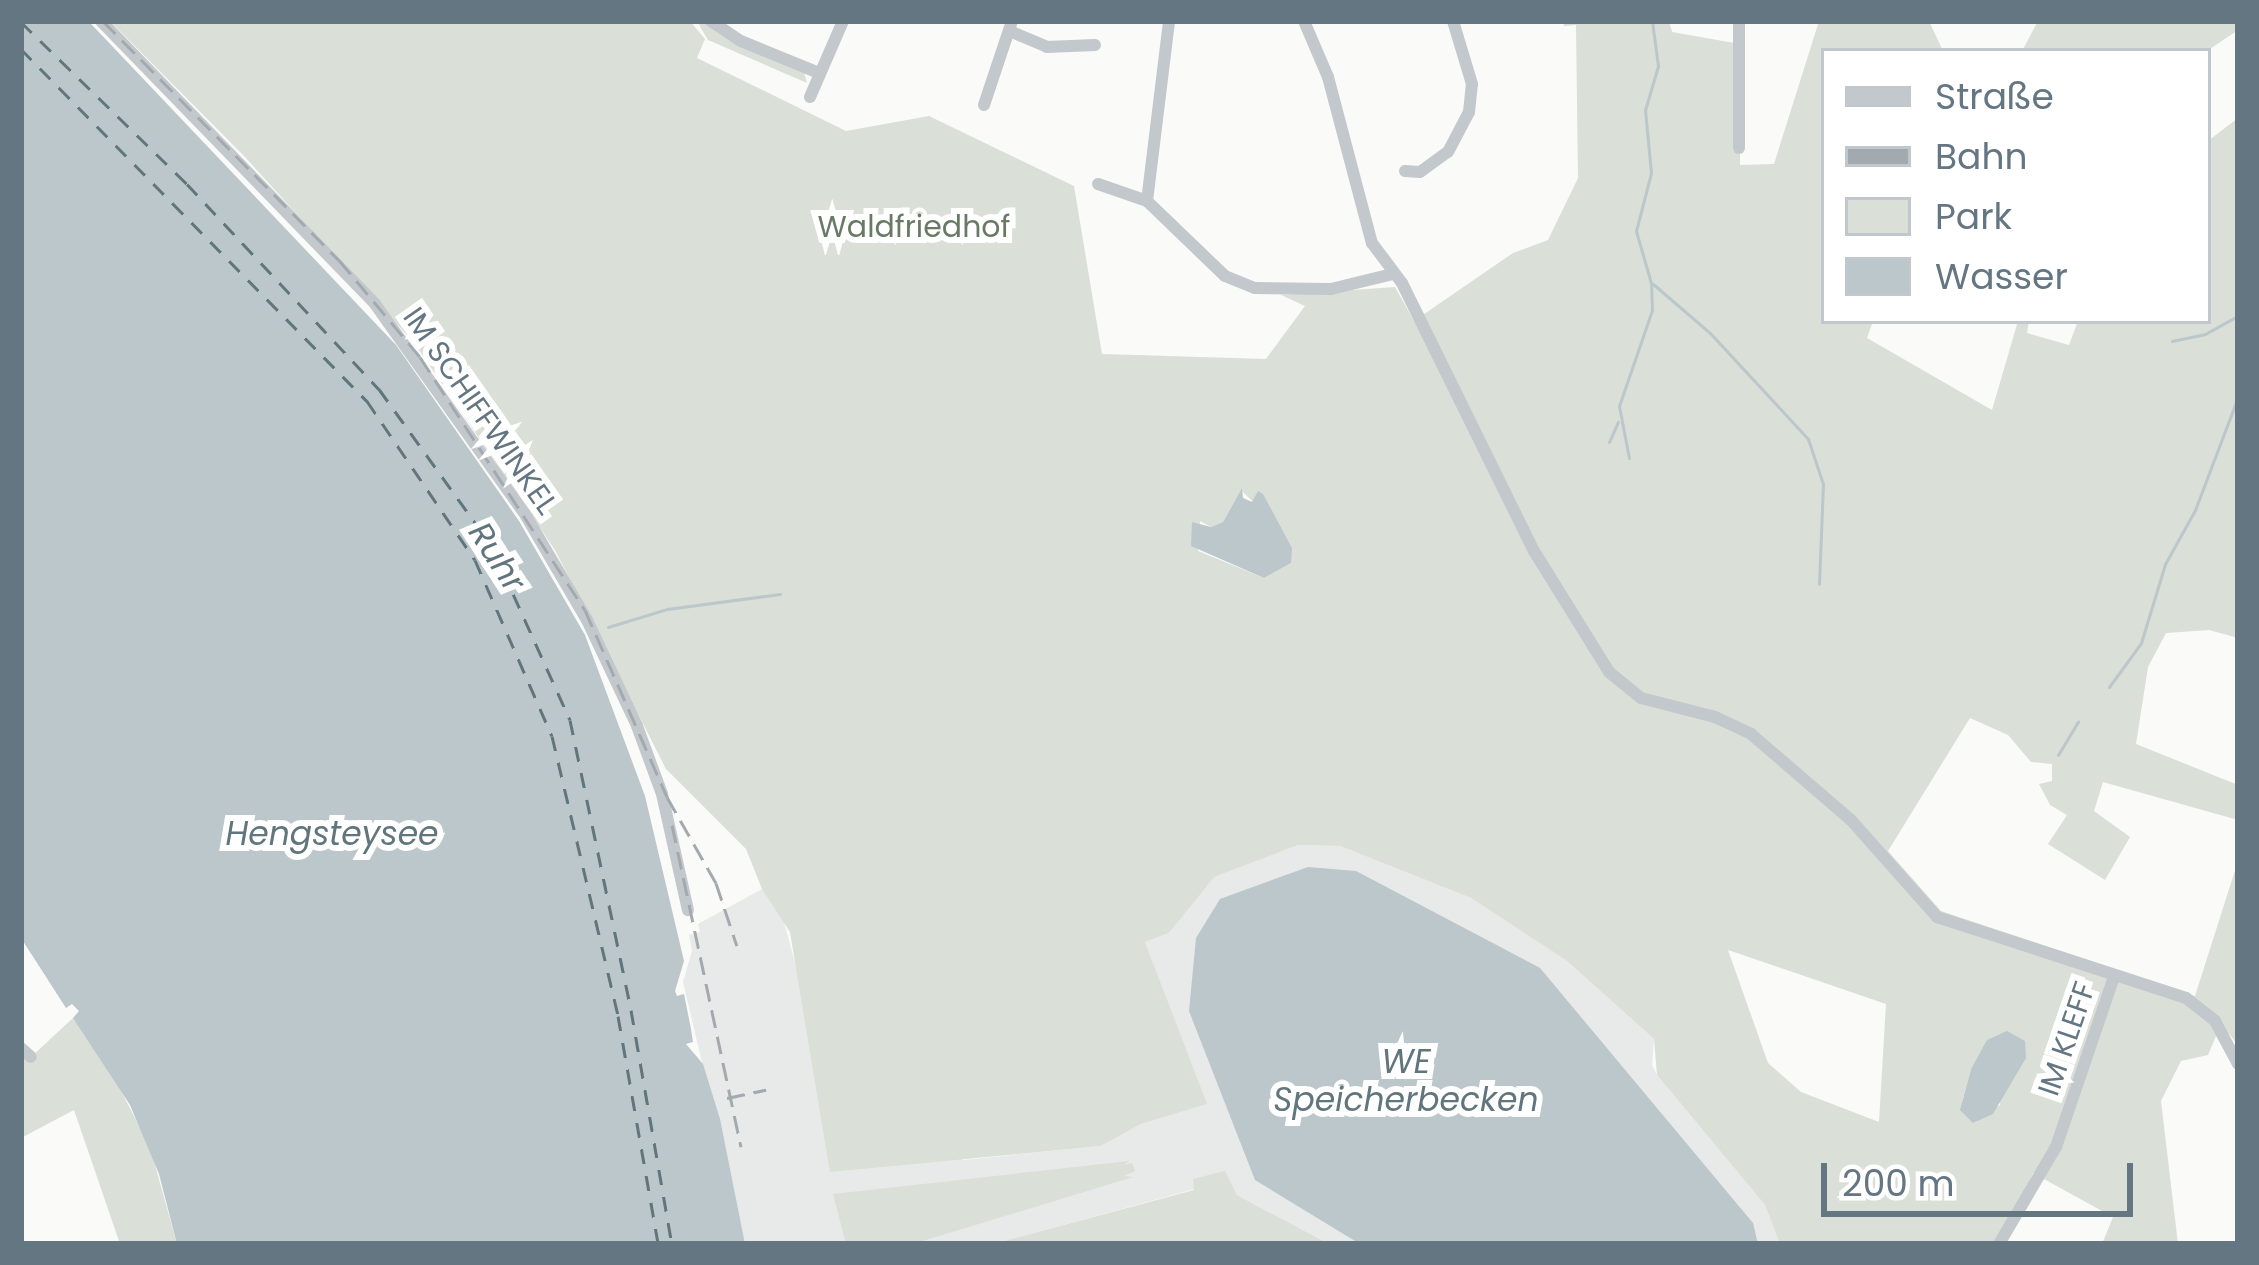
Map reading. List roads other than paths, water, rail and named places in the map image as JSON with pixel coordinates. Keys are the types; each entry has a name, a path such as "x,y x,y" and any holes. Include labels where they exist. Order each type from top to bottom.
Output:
{"street":[{"name":"IM SCHIFFWINKEL","path":"101,21 375,304 526,516 587,620 637,726 662,794 688,910"},
{"path":"711,21 741,41 819,73"},
{"path":"810,97 843,21"},
{"path":"1148,201 1168,21"},
{"path":"1304,21 1328,77 1360,213 1405,289 1534,551 1609,672 1625,688 1751,734 1851,820 1937,917 2186,998 2215,1021 2238,1064"},
{"path":"1405,171 1420,172 1448,152 1469,112 1472,84 1453,21"},
{"path":"1739,21 1739,148"},
{"path":"984,105 995,91 1012,26 1048,47 1073,53 1095,45"},
{"path":"1098,184 1148,201 1225,276 1256,288 1331,290 1393,274"},
{"name":"IM KLEFF","path":"1999,1244 2056,1147 2114,977"}],"water":[{"name":"Hengsteysee","path":"21,21 88,21 94,27 396,345 519,521 585,635 645,796 684,961 675,991 677,996 684,994 693,1042 686,1044 703,1064 720,1119 745,1244 177,1244 159,1174 130,1105 73,1018 79,1011 72,1004 66,1008 21,938"},
{"path":"1242,488 1243,498 1252,502 1258,491 1263,494 1292,548 1291,563 1264,578 1191,546 1192,522 1211,527 1223,522"},
{"name":"WE Speicherbecken","path":"1308,867 1356,871 1540,968 1753,1223 1758,1244 1360,1244 1255,1180 1189,1011 1196,938 1220,899"},
{"path":"2007,1031 2025,1041 2026,1058 1993,1114 1973,1123 1960,1110 1971,1069 1987,1040"}],"waterway":[{"path":"1629,458 1619,406 1652,310 1651,283 1636,231 1651,173 1645,110 1658,66 1652,21"},
{"path":"1653,284 1710,333 1808,439 1823,484 1819,584"},
{"path":"2172,341 2205,334 2238,316"},
{"path":"2109,687 2141,643 2165,564 2195,510 2238,397"},
{"path":"1609,442 1618,422"},
{"path":"608,627 667,609 780,594"},
{"path":"2058,755 2078,722"}],"railway":[{"path":"103,21 339,260 420,357 585,610 667,797 716,883 737,946"},
{"path":"672,825 741,1147"},
{"path":"727,1098 766,1090"}],"park label":[{"name":"Waldfriedhof","path":"914,227"}],"water label":[{"name":"Ruhr","path":"497,557"}]}
